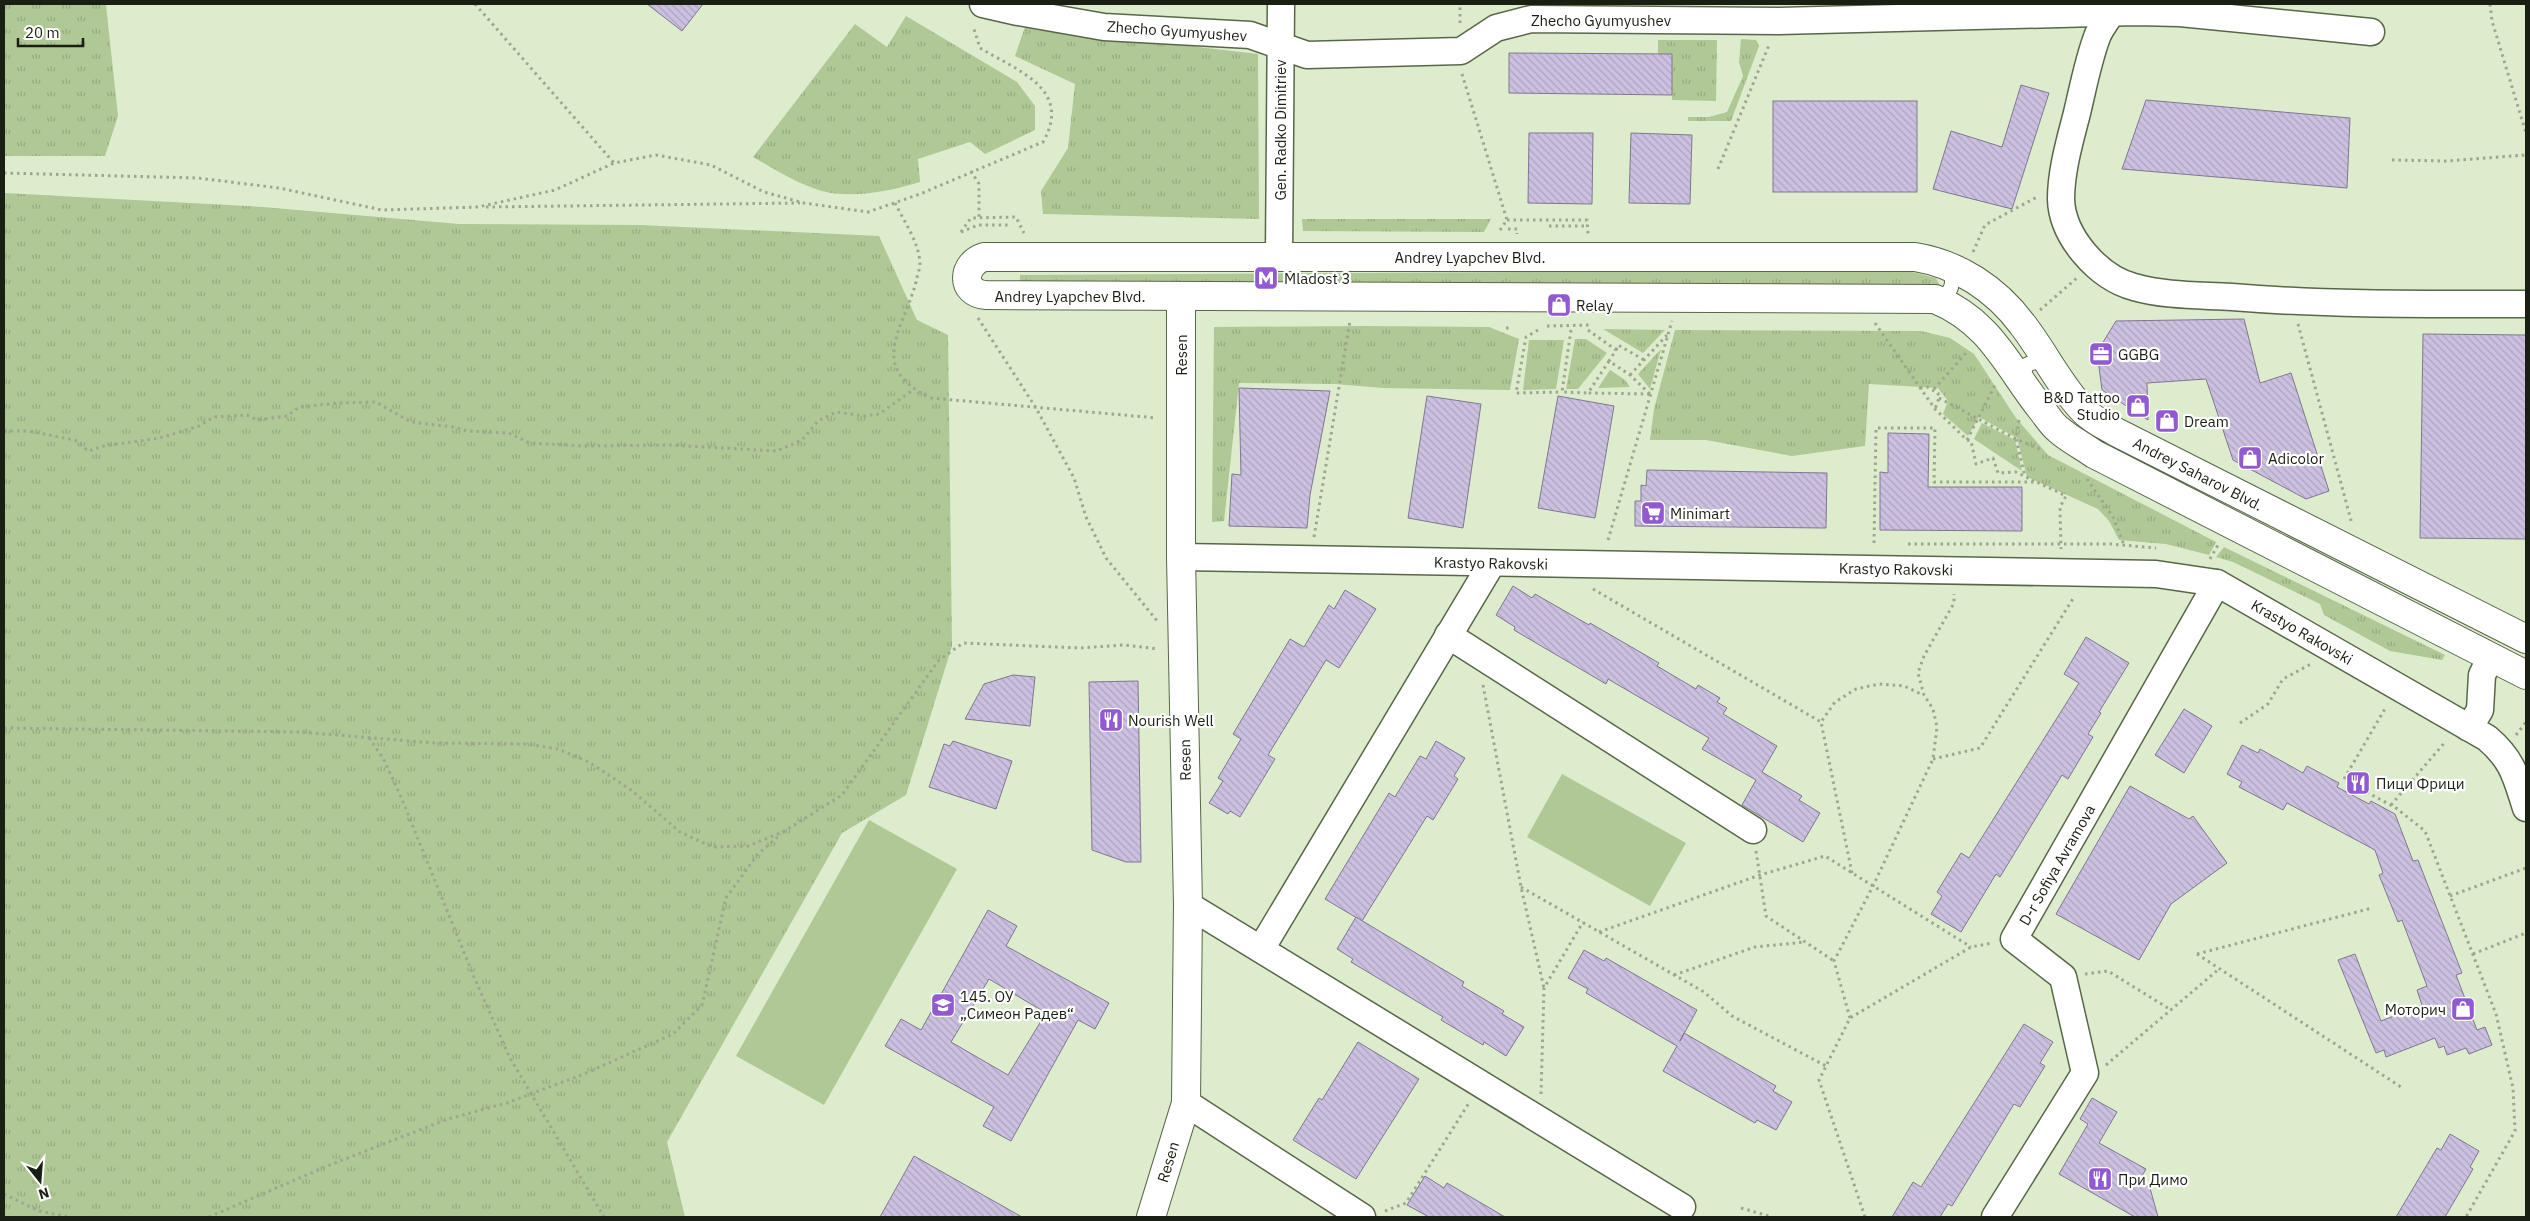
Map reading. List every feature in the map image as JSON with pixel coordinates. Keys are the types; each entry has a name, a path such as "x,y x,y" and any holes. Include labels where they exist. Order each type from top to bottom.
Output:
{"main road":[{"name":"Andrey Lyapchev Blvd.","path":"1915,257 984,257 973,263 966,278 970,289 980,295 1935,299"},
{"name":"Andrey Saharov Blvd.","path":"1915,257 1959,261 2008,307 2085,412 2116,432 2526,639"},
{"name":"Resen","path":"1151,1217 1186,1103 1188,905 1181,557 1181,297"},
{"name":"Andrey Saharov Blvd.","path":"1935,299 1952,306 1984,330 2024,386 2059,430 2094,454 2526,674"}],"street":[{"name":"Gen. Radko Dimitriev","path":"1279,257 1281,4"},
{"name":"Zhecho Gyumyushev","path":"979,12 1018,12 1104,27 1250,35 1307,55 1461,51 1496,28 1531,19 1779,21 2113,8 2371,32"},
{"path":"2113,8 2098,34 2092,50 2068,149 2061,200 2068,225 2080,246 2094,263 2112,278 2134,287 2162,292 2292,302 2526,304"},
{"name":"Krastyo Rakovski","path":"1181,557 2156,574 2217,583 2487,738 2503,751 2512,766 2526,808"},
{"path":"1261,949 1492,563"},
{"name":"D-r Sofiya Avramova","path":"2085,1073 2062,977 2014,939 2217,583"},
{"path":"1448,635 1753,830"},
{"path":"2465,725 2480,710 2482,674 2491,657"},
{"path":"1188,905 1682,1207"},
{"path":"1995,1217 2085,1073"},
{"path":"1186,1103 1371,1216"}],"lane":[{"path":"1935,299 1946,296 1952,287 1953,276 1959,261"},
{"path":"2024,386 2023,373 2028,364 2038,362 2050,366"}],"path":[{"path":"475,4 614,163"},
{"path":"1460,4 1460,28"},
{"path":"2490,4 2492,21 2526,133"},
{"path":"478,207 555,190 614,163 656,155 711,165 764,192 804,203 868,212 895,203 1043,142 1052,126 1052,103 1040,85 980,48 973,27 979,12"},
{"path":"1718,169 1779,21"},
{"path":"1462,71 1507,220"},
{"path":"2392,160 2446,161 2526,155"},
{"path":"971,172 979,184 979,217"},
{"path":"4,173 198,178 279,188 382,210 804,203"},
{"path":"1959,261 1985,225 2036,200 2039,188"},
{"path":"895,203 918,250 920,265 913,291 896,330 893,356 900,377 912,390 931,398 1181,420"},
{"path":"1011,225 978,225 960,232 971,218 1016,217 1024,233"},
{"path":"1507,220 1588,220 1588,239"},
{"path":"1495,238 1507,220"},
{"path":"1549,226 1588,226"},
{"path":"2040,310 2094,263"},
{"path":"2292,302 2353,528"},
{"path":"1869,315 1936,409 1967,440 1971,441 1976,464 1994,458 1998,473 2016,472 2025,478 2066,496 2060,508 2062,572"},
{"path":"1310,559 1351,316"},
{"path":"1601,564 1674,316"},
{"path":"979,322 1036,408 1074,478 1086,517 1106,558 1154,620 1183,644"},
{"path":"1547,326 1589,328 1616,350"},
{"path":"1506,328 1511,328"},
{"path":"1538,330 1526,337 1516,393 1651,394"},
{"path":"1562,392 1570,330"},
{"path":"1630,375 1668,334"},
{"path":"1588,393 1618,345 1644,360"},
{"path":"1934,389 1969,350"},
{"path":"1609,361 1630,375 1651,394"},
{"path":"1967,440 1980,419 1998,378"},
{"path":"1920,388 1934,389"},
{"path":"1934,389 1939,398 2016,439 2044,450"},
{"path":"4,431 28,431 75,440 88,451 104,446 160,438 199,426 214,417 247,415 257,420 287,416 299,407 339,402 376,402 411,422 454,427 467,431 509,433 530,443 584,446 670,445 777,451 802,440 818,421 836,412 865,416 879,414 912,390"},
{"path":"1936,409 1939,398"},
{"path":"2020,417 2016,439 2025,478"},
{"path":"1874,543 1876,428 1935,428 1934,482 2037,482"},
{"path":"2084,475 2113,517 2124,545"},
{"path":"1867,543 1884,544"},
{"path":"1904,544 2111,544"},
{"path":"1834,961 1873,886 1933,760 1937,726 1933,709 1924,695 1918,673 1924,656 1954,603 1955,571"},
{"path":"1933,760 1980,748 2089,573"},
{"path":"1592,588 1821,722"},
{"path":"209,1217 332,1164 448,1118 507,1103 584,1074 673,1034 702,1005 726,898 757,855 783,832 842,795 939,660 963,644 1080,648 1183,644"},
{"path":"2240,723 2268,704 2283,679 2336,651"},
{"path":"1478,654 1521,887 1544,988 1540,1120"},
{"path":"1852,873 1821,722 1835,702 1856,689 1879,684 1904,686 1924,695"},
{"path":"2344,780 2398,687"},
{"path":"2513,740 2526,722"},
{"path":"2391,806 2465,725"},
{"path":"4,728 301,732 435,743 528,744 558,749 588,762 631,790 680,832 712,848 748,846 783,832"},
{"path":"368,738 383,758 401,797 474,977 510,1058 604,1217"},
{"path":"2361,789 2391,806 2425,831 2496,1014 2514,1088 2515,1131 2466,1217"},
{"path":"1753,830 1766,916 1834,961 1850,1018"},
{"path":"1599,932 1760,875 1825,856 1971,947"},
{"path":"2450,896 2526,868"},
{"path":"1521,887 1704,992 1732,1016 1826,1066"},
{"path":"2372,908 2197,954 2401,1087"},
{"path":"1544,988 1583,922"},
{"path":"2473,954 2526,933"},
{"path":"1865,1217 1820,1080 1850,1018 1971,947 2014,939"},
{"path":"1674,975 1755,947 1806,942"},
{"path":"2085,1073 2109,1064 2219,968"},
{"path":"2108,971 2171,1010"},
{"path":"1371,1216 1406,1203 1481,1084"},
{"path":"4,1194 39,1211 70,1217"},
{"path":"1741,1208 1773,1217"}],"green space":[{"path":"4,4 110,4 106,5 118,116 105,156 4,156"},
{"path":"906,16 1017,82 1035,106 1035,130 985,154 970,142 918,159 920,182 871,193 846,194 822,191 795,180 753,157 855,24 887,47"},
{"path":"1025,27 1258,54 1259,219 1043,214 1041,191 1068,148 1075,84 1015,56"},
{"path":"1741,39 1756,40 1759,46 1731,121 1688,121 1688,117 1709,117 1727,112 1743,76 1739,62"},
{"path":"1658,40 1717,40 1716,101 1672,100 1672,54 1658,54"},
{"path":"4,193 263,207 459,224 640,225 879,236 917,320 948,335 952,646 906,795 842,833 667,1142 685,1217 4,1217"},
{"path":"1302,219 1491,219 1484,232 1303,231"},
{"path":"1908,271 1936,278 1940,286 1020,284 1020,275"},
{"path":"1214,327 1489,327 1519,339 1510,390 1239,383 1224,521 1212,522"},
{"path":"1603,329 1665,330 1643,353"},
{"path":"1675,330 1921,331 1950,338 1974,354 2016,418 2048,455 2216,542 2209,555 2166,544 2119,540 2109,521 2098,509 2027,477 2017,438 1979,417 1968,436 1943,414 1948,401 1938,388 1869,384 1865,446 1792,456 1706,440 1650,440 1654,409"},
{"path":"1575,339 1586,339 1607,353 1578,389 1566,389"},
{"path":"1529,340 1564,340 1556,389 1523,390"},
{"path":"1661,349 1650,389 1638,374"},
{"path":"1610,370 1625,380 1630,387 1598,388"},
{"path":"1982,423 2015,440 2022,471 1974,439"},
{"path":"2224,547 2445,655 2442,660 2390,651 2324,615 2320,604 2233,562 2216,557"},
{"path":"1562,774 1686,843 1650,906 1527,837"},
{"path":"869,820 957,869 824,1105 736,1056"}],"building":[{"path":"647,4 703,4 682,31"},
{"path":"1509,53 1672,54 1672,95 1509,93"},
{"path":"2021,85 2049,93 2012,209 1933,189 1951,131 2002,147"},
{"path":"2146,100 2350,118 2347,188 2122,169"},
{"path":"1773,101 1917,101 1917,192 1773,192"},
{"path":"1529,133 1593,133 1592,204 1528,203"},
{"path":"1631,133 1692,135 1690,204 1629,203"},
{"path":"2244,319 2260,383 2291,373 2329,491 2306,499 2233,460 2206,379 2147,383 2148,420 2102,390 2097,352 2116,321"},
{"path":"2423,334 2526,335 2526,539 2420,538"},
{"path":"1239,388 1330,391 1310,495 1307,528 1229,526 1232,474 1241,475"},
{"path":"1427,396 1481,404 1463,528 1408,518"},
{"path":"1558,396 1614,406 1595,518 1538,508"},
{"path":"1888,433 1929,434 1928,487 2022,487 2022,531 1880,530 1880,472 1888,473"},
{"path":"1647,470 1827,473 1826,528 1635,526 1635,501 1641,501 1641,485 1646,486"},
{"path":"1513,586 1532,598 1535,594 1589,625 1590,623 1659,663 1657,666 1696,689 1698,685 1720,698 1717,702 1727,708 1723,714 1777,746 1762,772 1802,796 1799,800 1820,813 1803,842 1742,805 1756,780 1702,749 1709,738 1608,679 1606,684 1514,630 1515,627 1496,615"},
{"path":"1345,590 1376,609 1339,668 1326,660 1268,755 1275,759 1240,817 1230,811 1228,814 1209,803 1223,781 1218,778 1241,739 1233,734 1290,639 1304,647 1329,605 1334,609"},
{"path":"2086,637 2129,663 2099,712 2101,713 2088,734 2093,737 2068,779 2062,775 2000,877 1996,874 1961,932 1931,914 1942,896 1937,892 1961,853 1969,858 2079,683 2064,674"},
{"path":"1013,675 1035,677 1030,726 965,719 984,684"},
{"path":"1138,681 1141,862 1126,862 1092,850 1089,682"},
{"path":"2184,709 2212,726 2184,773 2155,755"},
{"path":"953,741 1012,761 996,809 929,787 944,744 950,746"},
{"path":"1436,741 1465,758 1454,776 1458,779 1433,820 1427,816 1362,921 1325,899 1389,793 1395,797 1420,756 1426,759"},
{"path":"2242,745 2258,753 2260,749 2303,773 2307,766 2339,783 2337,787 2369,804 2371,801 2395,814 2413,861 2418,860 2462,973 2456,975 2477,1030 2485,1027 2492,1045 2469,1054 2466,1048 2447,1055 2444,1046 2439,1048 2435,1038 2386,1057 2384,1050 2376,1053 2338,960 2355,954 2381,1021 2422,1005 2417,990 2427,986 2402,920 2398,922 2379,875 2383,873 2375,850 2287,803 2283,810 2239,787 2242,782 2227,774"},
{"path":"2130,786 2189,819 2193,816 2227,863 2171,904 2139,960 2056,914"},
{"path":"988,910 1017,926 1006,946 1109,1003 1095,1029 1078,1020 1011,1141 983,1126 994,1107 885,1046 901,1019 921,1030","holes":["989,979 1046,1013 1008,1075 951,1042"]},
{"path":"1356,917 1464,982 1462,986 1504,1011 1502,1014 1524,1027 1506,1056 1484,1042 1483,1045 1441,1020 1443,1017 1351,962 1353,959 1337,949"},
{"path":"1584,950 1604,961 1606,958 1697,1010 1684,1033 1776,1086 1773,1091 1792,1102 1776,1130 1757,1120 1755,1123 1663,1071 1677,1046 1586,993 1588,989 1568,978"},
{"path":"2024,1024 2053,1042 2040,1063 2045,1066 2020,1107 2014,1104 1952,1206 1948,1204 1940,1217 1892,1217 1913,1182 1921,1187"},
{"path":"1358,1042 1419,1079 1356,1179 1293,1140 1319,1098 1322,1100"},
{"path":"2092,1098 2117,1112 2099,1143 2146,1169 2139,1181 2150,1188 2158,1217 2135,1217 2059,1174 2088,1124 2080,1119"},
{"path":"2450,1134 2479,1151 2470,1167 2473,1169 2445,1217 2396,1217 2437,1148 2441,1150"},
{"path":"914,1156 1022,1217 880,1217"},
{"path":"1425,1176 1444,1188 1447,1183 1505,1217 1429,1217 1407,1205"}],"place":[{"name":"Mladost 3","path":"1266,278"},
{"name":"Relay","path":"1559,305"},
{"name":"GGBG","path":"2101,354"},
{"name":"B&D Tattoo Studio","path":"2138,406"},
{"name":"Dream","path":"2167,421"},
{"name":"Adicolor","path":"2250,458"},
{"name":"Minimart","path":"1653,513"},
{"name":"Nourish Well","path":"1111,720"},
{"name":"Пици Фрици","path":"2358,783"},
{"name":"145. ОУ „Симеон Радев“","path":"943,1005"},
{"name":"Моторич","path":"2463,1009"},
{"name":"При Димо","path":"2100,1179"}]}
